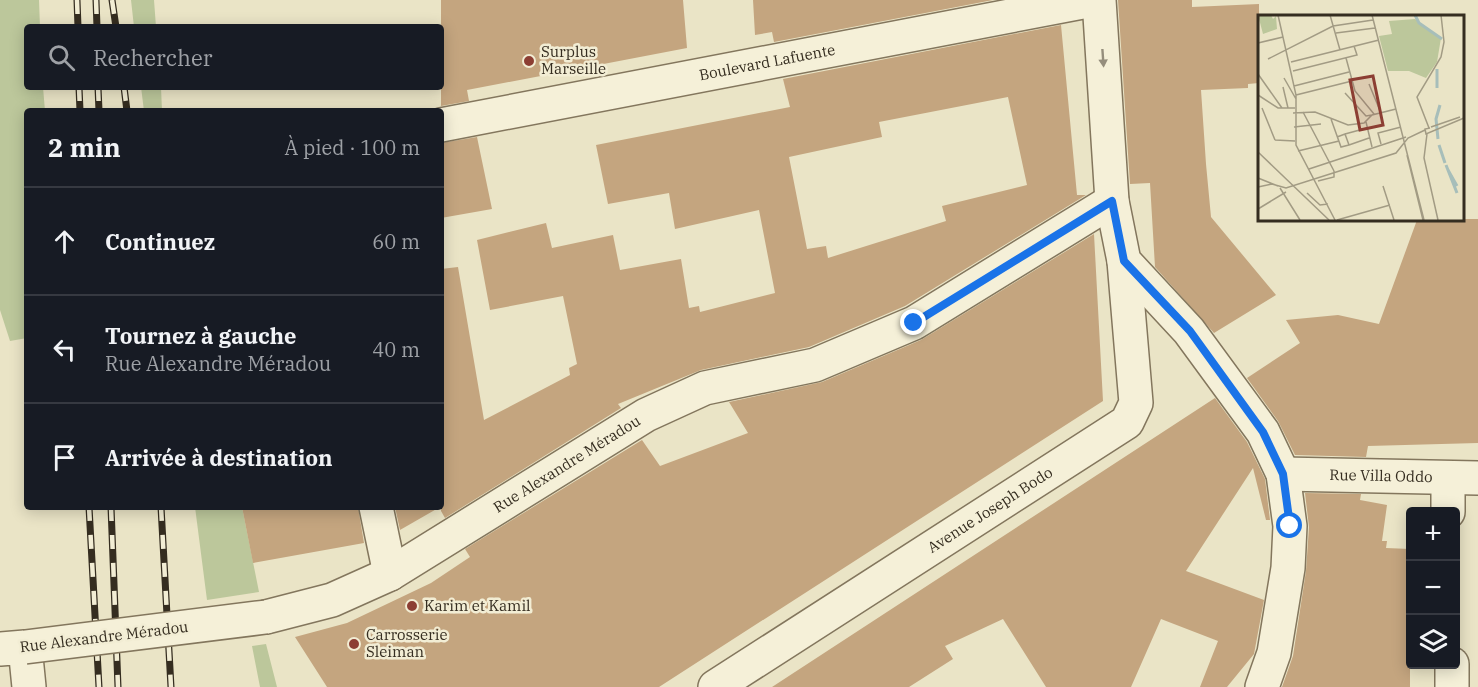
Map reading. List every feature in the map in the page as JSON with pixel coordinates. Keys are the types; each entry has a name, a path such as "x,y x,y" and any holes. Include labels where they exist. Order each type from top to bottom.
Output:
{"street":[{"name":"Boulevard Lafuente","path":"444,124 1093,0"},
{"name":"Avenue Joseph Bodo","path":"715,687 1127,422 1136,403 1124,261 1112,201 1100,0"},
{"name":"Rue Alexandre Méradou","path":"12,648 266,617 332,600 390,574 646,415 705,388 815,365 914,323 1112,201"},
{"path":"1124,261 1190,331 1263,432 1283,474 1290,526 1288,568 1274,653 1262,687"},
{"name":"Rue Villa Oddo","path":"1283,474 1463,478"},
{"path":"1450,507 1463,478"},
{"path":"377,510 390,574"},
{"path":"12,648 29,687"},
{"path":"1452,669 1452,687"}],"green space":[{"path":"0,0 39,0 40,24 24,24 24,90 43,90 45,108 24,108 24,339 10,341 0,310"},
{"path":"131,0 154,0 156,24 134,24"},
{"path":"141,90 161,90 162,108 144,108"},
{"path":"195,510 243,510 259,592 207,600"},
{"path":"266,644 277,687 260,687 252,646"}],"building":[{"path":"441,0 683,0 687,48 467,90 469,101 441,106 441,90 444,90 444,24 441,24"},
{"path":"753,0 993,0 774,42 772,32 755,35"},
{"path":"1118,0 1192,0 1192,7 1259,4 1258,83 1248,84 1248,88 1201,90 1211,217 1276,295 1214,333 1155,267 1150,183 1130,184"},
{"path":"1061,25 1077,195 1086,195 905,306 809,347 701,370 618,404 621,408 445,518 441,511 444,510 444,269 458,267 484,420 570,375 569,368 577,364 563,296 490,310 477,240 546,223 552,248 613,235 620,270 681,259 689,308 699,306 700,312 775,293 759,210 675,229 669,193 608,204 596,145 790,107 783,79","holes":["1008,97 1027,185 942,206 946,221 828,258 826,246 807,249 789,157 882,137 879,122"]},
{"path":"477,137 492,209 444,217 444,142"},
{"path":"1478,219 1478,443 1368,446 1366,457 1295,455 1278,421 1247,378 1300,343 1286,320 1338,315 1379,324 1417,220 1439,222 1439,220"},
{"path":"1094,234 1103,401 659,687 327,687 295,637 347,623 431,583 470,557 465,549 642,440 660,466 748,433 729,402 822,382 921,340"},
{"path":"1215,398 1247,442 1265,479 1270,520 1266,520 1253,468 1186,571 1264,600 1254,654 1227,687 1200,687 1218,641 1161,619 1131,687 1046,687 1003,619 945,646 953,659 909,687 772,687"},
{"path":"1305,493 1361,494 1360,500 1387,505 1382,541 1387,541 1386,548 1406,549 1406,669 1410,669 1410,687 1282,687 1293,656 1306,571 1309,527"},
{"path":"243,510 358,510 364,543 253,563"},
{"path":"396,510 435,510 400,530"}],"railway":[{"path":"77,0 78,24"},
{"path":"96,0 97,24"},
{"path":"112,0 116,24"},
{"path":"79,90 80,108"},
{"path":"98,90 99,108"},
{"path":"124,90 127,108"},
{"path":"89,510 99,687"},
{"path":"111,510 118,687"},
{"path":"161,510 171,687"}],"place":[{"name":"Surplus Marseille","path":"529,61"},
{"name":"Karim et Kamil","path":"412,606"},
{"name":"Carrosserie Sleiman","path":"354,644"}],"route":[{"path":"914,323 1112,201 1124,261 1190,331 1263,432 1283,474 1290,526"}]}
